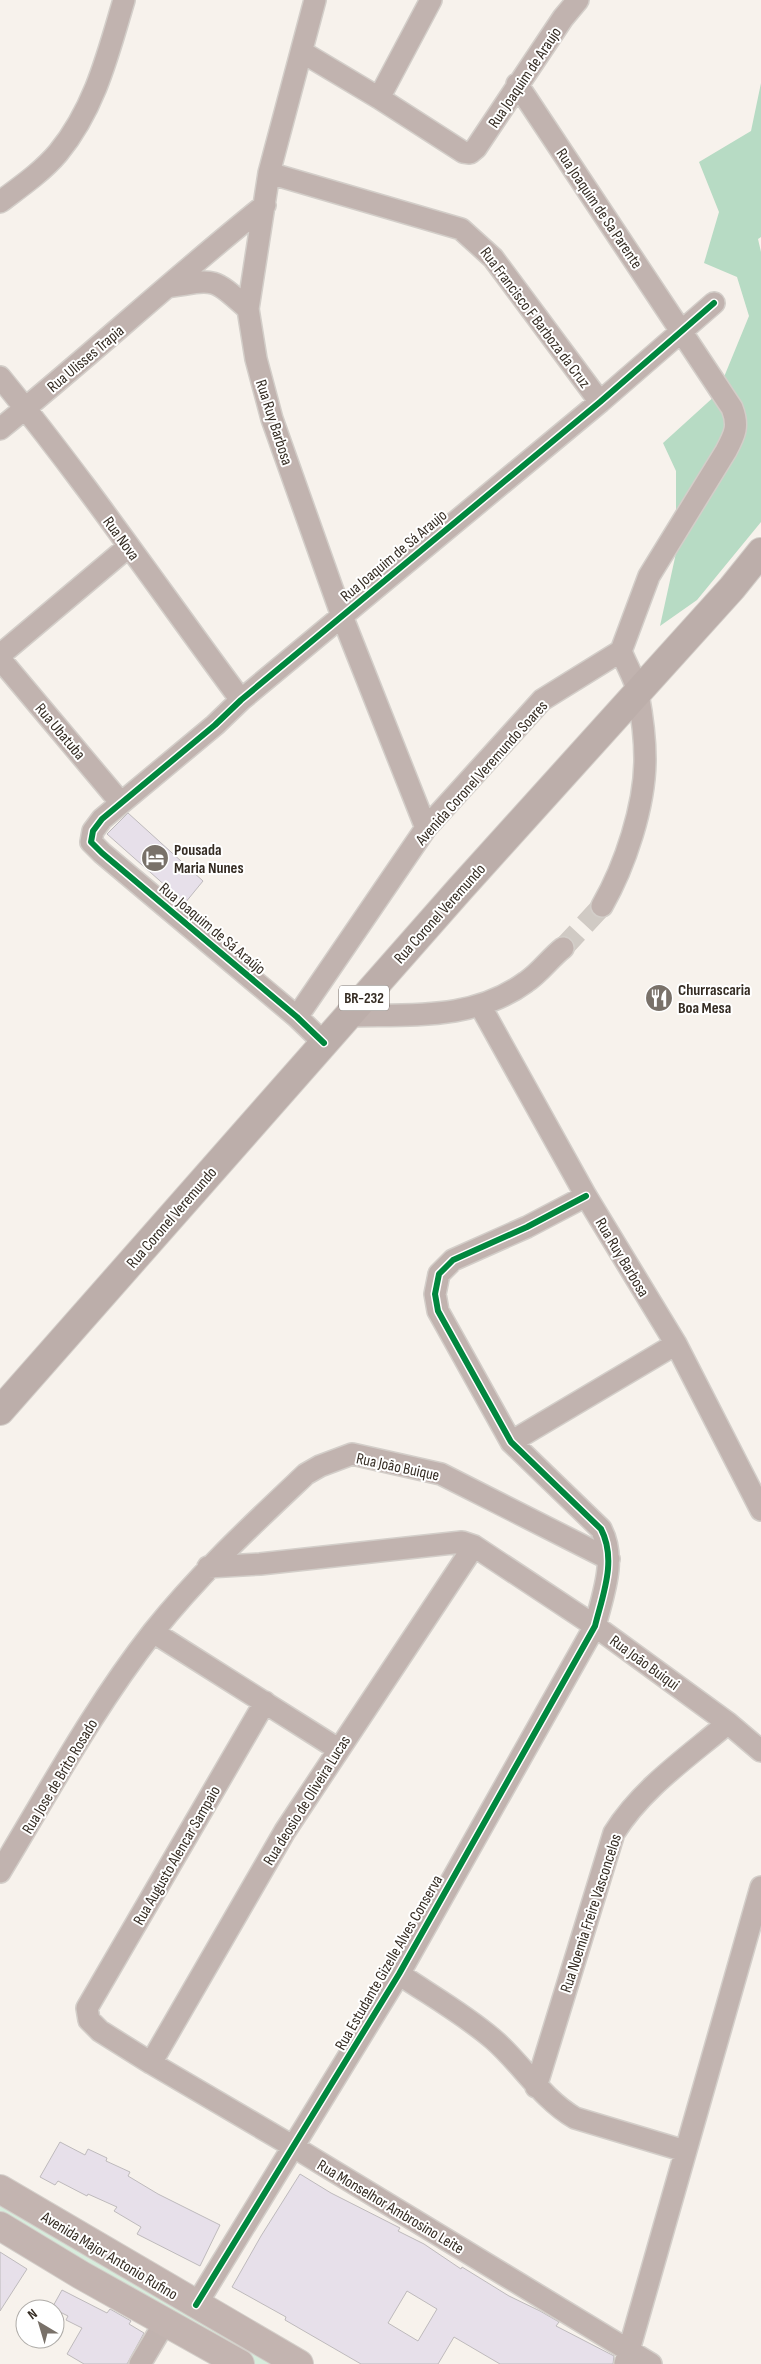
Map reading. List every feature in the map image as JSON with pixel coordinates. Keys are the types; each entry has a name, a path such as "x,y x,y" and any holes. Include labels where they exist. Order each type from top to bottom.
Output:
{"highway":[{"name":"Rua Coronel Veremundo","path":"0,1411 347,1016 732,588 761,552"},
{"path":"732,588 761,583"}],"main road":[{"name":"Avenida Major Antonio Rufino","path":"0,2189 299,2364"},
{"name":"Avenida Major Antonio Rufino","path":"0,2226 240,2364"}],"street":[{"path":"0,202 34,176 57,154 79,123 98,86 124,0"},
{"name":"Rua Ruy Barbosa","path":"315,0 269,173 248,309 256,359 272,419 342,616 426,828"},
{"path":"302,52 379,98 431,0"},
{"name":"Rua Joaquim de Araujo","path":"379,98 463,152 470,154 476,148 517,84 578,0"},
{"name":"Rua Joaquim de Sa Parente","path":"517,84 682,331 732,408 737,420 734,436 649,576 621,651"},
{"name":"Rua Francisco F Barboza da Cruz","path":"269,173 461,229 493,258 600,402"},
{"name":"Rua Ulisses Trapia","path":"0,428 168,287 205,253 265,205"},
{"path":"168,287 204,281 215,282 248,309"},
{"name":"Rua Joaquim de Sá Araujo","path":"93,832 102,819 342,616 600,402 714,303"},
{"name":"Rua Nova","path":"0,377 78,476 128,547 242,700"},
{"path":"0,657 128,547"},
{"path":"602,906 616,881 641,801 645,760 638,692 621,651"},
{"name":"Avenida Coronel Veremundo Soares","path":"297,1017 426,828 542,700 621,651"},
{"name":"Rua Ubatuba","path":"0,657 121,804"},
{"name":"Rua Joaquim de Sá Araújo","path":"93,832 92,842 102,853 297,1017 324,1043"},
{"path":"347,1016 452,1013 481,1007 526,982 563,948"},
{"name":"Rua Ruy Barbosa","path":"481,1007 586,1196 676,1344 761,1510"},
{"name":"Rua Estudante Gizelle Alves Conserva","path":"196,2305 399,1974 595,1626 605,1588 609,1559 608,1541 601,1529 511,1442 438,1311 434,1294 439,1274 453,1260 527,1227 586,1196"},
{"path":"511,1442 676,1344"},
{"name":"Rua João Buique","path":"118,1680 153,1632 208,1567 306,1474 320,1466 352,1454 441,1474 609,1559"},
{"path":"208,1567 270,1563 462,1542 474,1546"},
{"name":"Rua João Buiqui","path":"474,1546 595,1626 728,1723 761,1751"},
{"name":"Rua deosio de Oliveira Lucas","path":"151,2063 284,1831 474,1546"},
{"path":"153,1632 338,1749"},
{"name":"Rua Jose de Brito Rosado","path":"0,1872 118,1680"},
{"name":"Rua Augusto Alencar Sampaio","path":"88,2008 265,1702"},
{"name":"Rua Noemia Freire Vasconcelos","path":"536,2087 614,1832 627,1812 643,1794 728,1723"},
{"path":"627,2357 761,1887"},
{"path":"399,1974 491,2038 506,2051 536,2087 575,2118 686,2151"},
{"name":"Rua Monselhor Ambrosino Leite","path":"88,2008 89,2020 100,2031 294,2147 627,2357 652,2364"},
{"path":"140,2364 165,2322"}],"green space":[{"path":"761,83 761,237 758,239 761,252 761,522 697,600 660,626 676,553 676,471 663,443 717,394 749,316 737,277 704,263 719,212 699,162 751,131"},
{"path":"0,2196 287,2364 246,2364 0,2221"}],"building":[{"name":"Pousada Maria Nunes","path":"128,813 203,881 185,903 107,834"},
{"path":"60,2142 85,2155 88,2149 107,2158 106,2161 130,2172 128,2176 158,2194 220,2225 200,2266 137,2234 141,2227 114,2211 117,2207 88,2194 87,2196 58,2181 55,2185 40,2177"},
{"path":"300,2174 331,2193 400,2228 398,2231 424,2244 461,2269 462,2267 509,2296 559,2322 556,2326 614,2356 613,2364 500,2364 454,2337 438,2364 361,2364 285,2320 286,2317 232,2287","holes":["407,2291 437,2309 418,2341 388,2323"]},
{"path":"0,2252 27,2269 0,2311"},
{"path":"62,2290 107,2313 110,2309 131,2321 129,2324 144,2333 127,2364 84,2364 67,2354 82,2328 66,2320 68,2316 65,2314 65,2299 57,2299"}],"tunnel":[{"path":"563,948 602,906"}],"cycle path":[{"path":"324,1043 297,1017 102,853 91,842 93,831 102,819 215,725 241,700 600,402 714,303"},
{"path":"196,2305 399,1974 595,1626 605,1589 608,1565 606,1541 601,1529 511,1442 438,1311 435,1294 439,1274 453,1260 527,1227 586,1196"}],"place":[{"name":"Pousada Maria Nunes","path":"155,858"},
{"name":"Churrascaria Boa Mesa","path":"659,998"}]}
